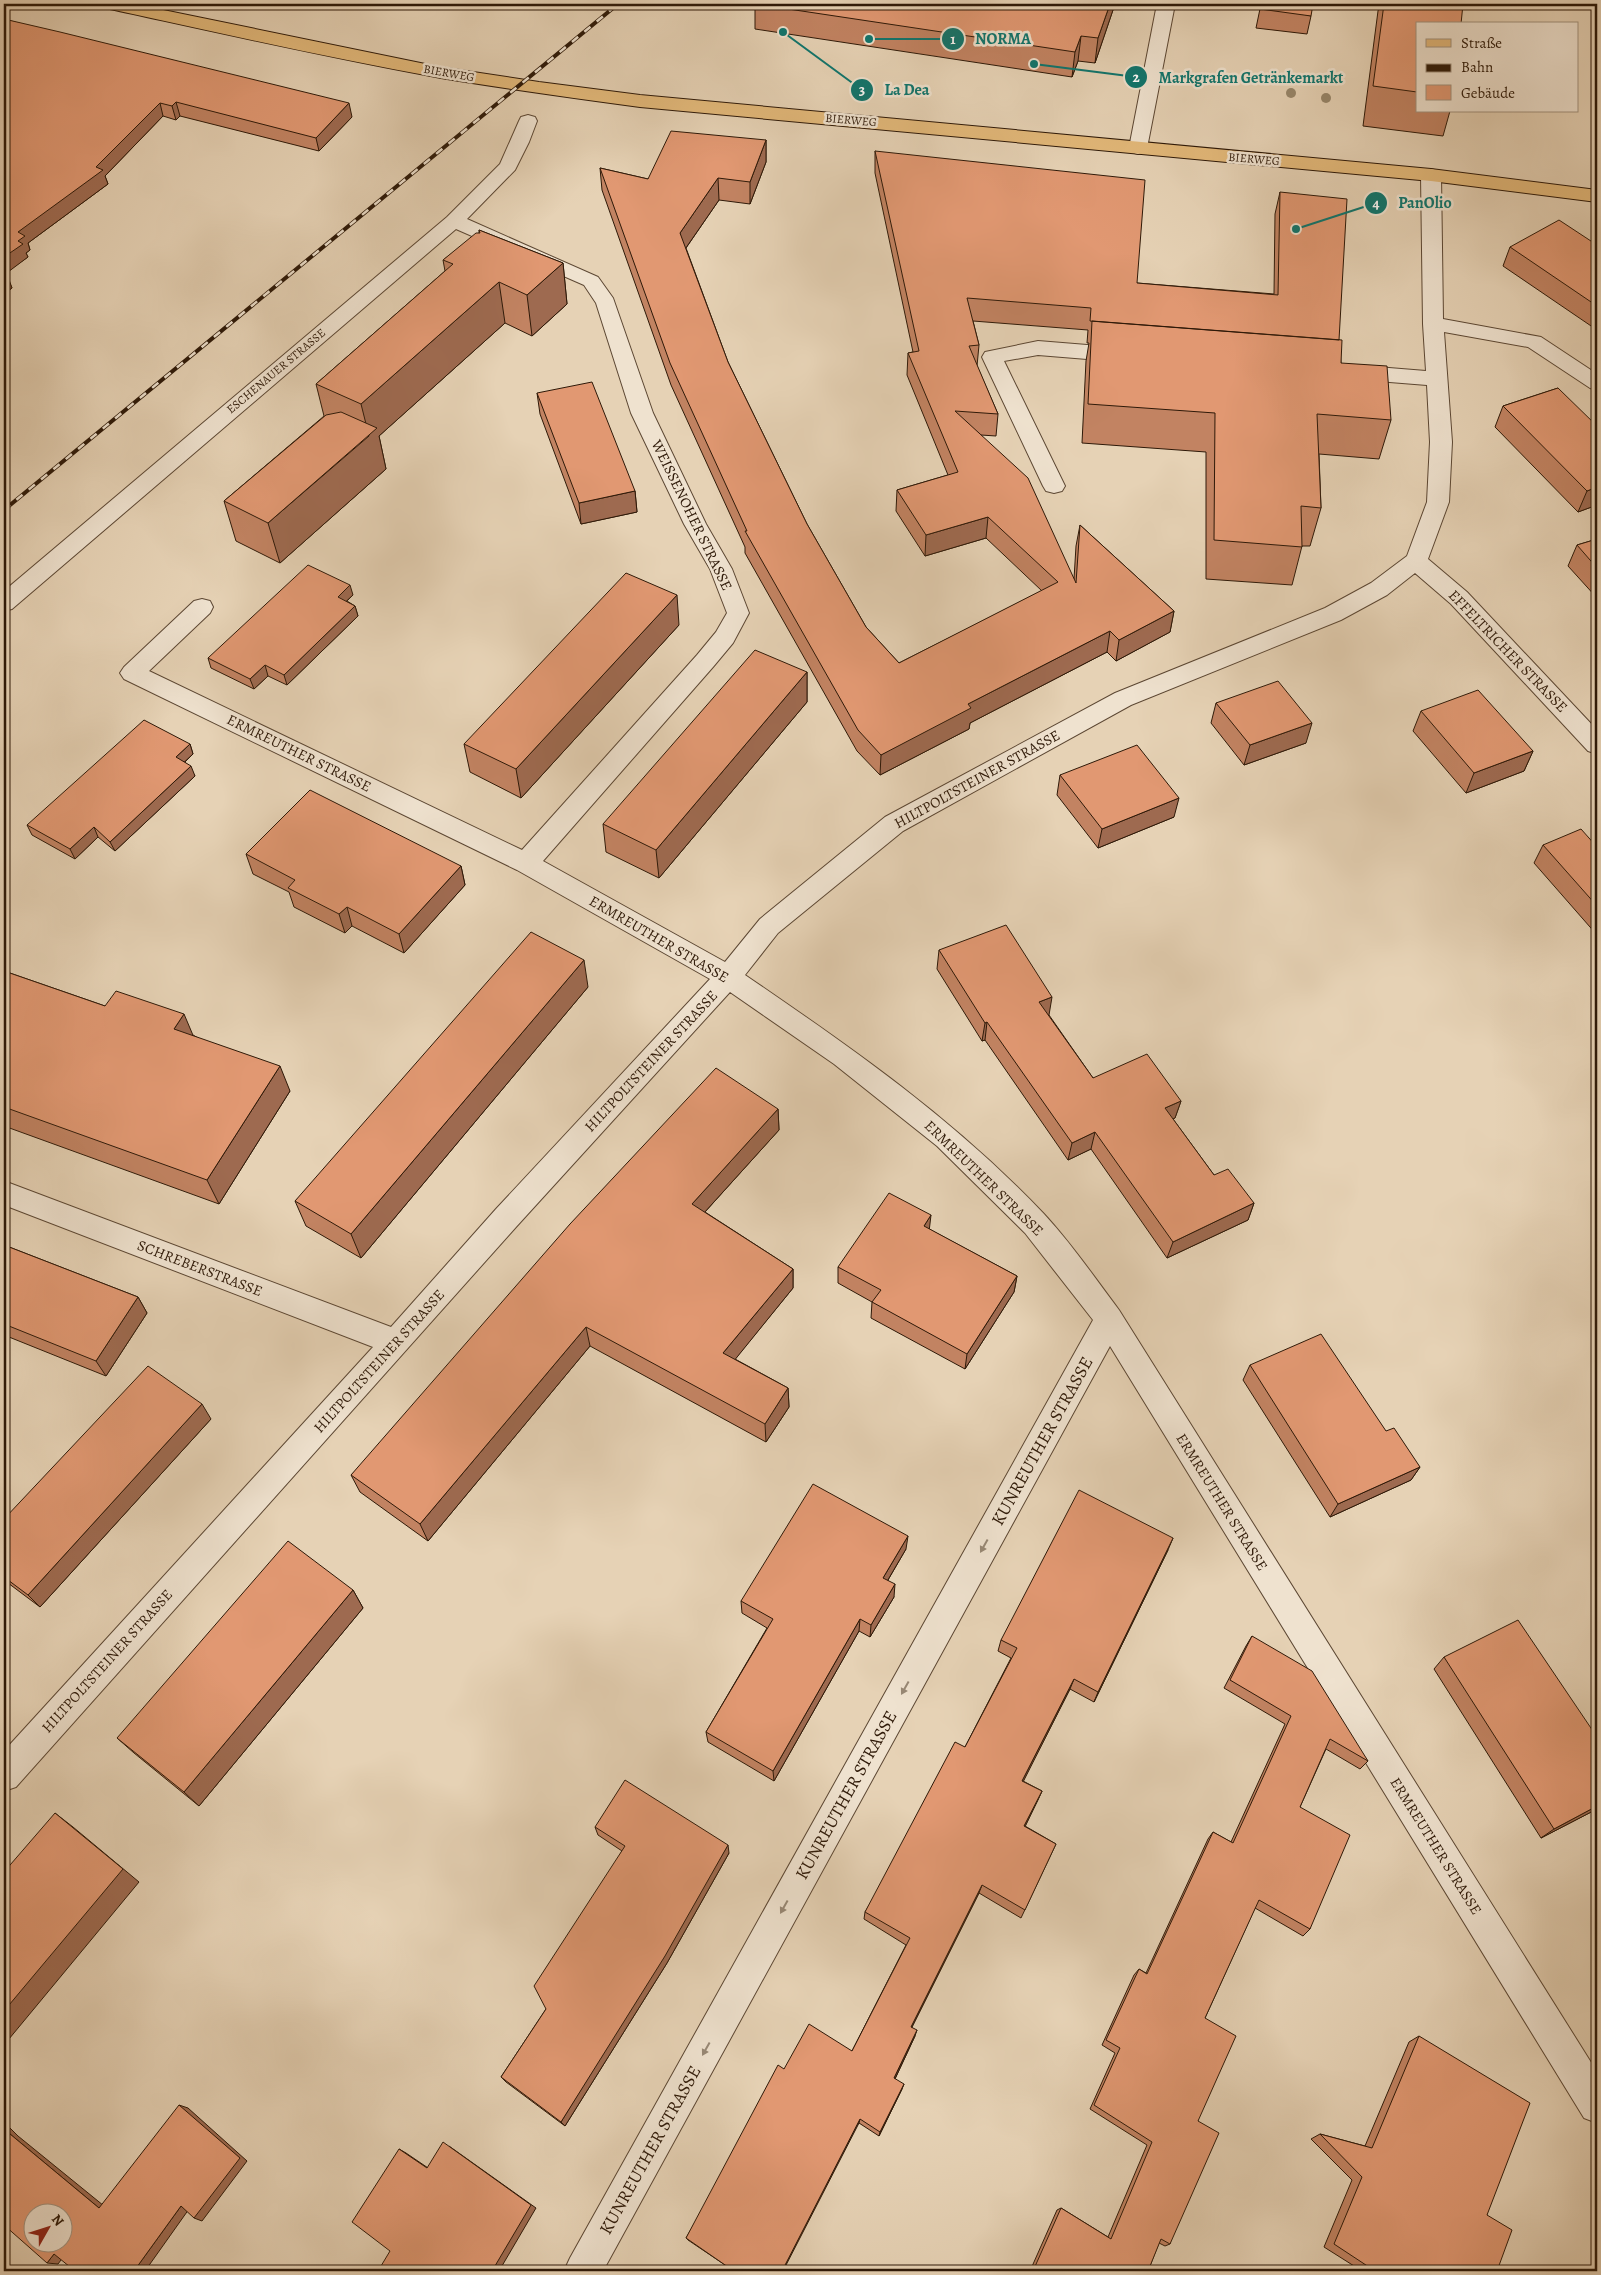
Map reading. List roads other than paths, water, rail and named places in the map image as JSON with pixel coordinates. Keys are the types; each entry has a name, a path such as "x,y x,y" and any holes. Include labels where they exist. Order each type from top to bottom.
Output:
{"main road":[{"name":"BIERWEG","path":"110,4 299,44 539,88 640,101 1431,175 1597,196"}],"street":[{"path":"1138,148 1166,4"},
{"name":"ESCHENAUER STRASSE","path":"4,603 454,220 508,166 528,122"},
{"name":"HILTPOLTSTEINER STRASSE","path":"4,1774 506,1218 728,977 769,926 894,824 1122,699 1332,614 1378,589 1416,561 1428,534 1438,502 1441,442 1433,324 1431,175"},
{"name":"WEISSENOHER STRASSE","path":"454,220 591,281 606,302 642,413 695,524 721,569 738,613 725,637 706,661 526,863"},
{"path":"1433,324 1534,342 1597,383"},
{"path":"1054,486 992,357 1038,348 1145,357"},
{"path":"1330,371 1437,379"},
{"name":"EFFELTRICHER STRASSE","path":"1416,561 1459,598 1593,735"},
{"name":"ERMREUTHER STRASSE","path":"202,606 132,673 526,863 728,977 843,1056 946,1138 1035,1224 1109,1319 1597,2106"},
{"name":"SCHREBERSTRASSE","path":"4,1193 396,1342"},
{"name":"KUNREUTHER STRASSE","path":"583,2271 1109,1319"}],"railway":[{"path":"4,510 618,4"}],"place":[{"name":"La Dea","path":"783,32"},
{"name":"NORMA","path":"869,39"},
{"name":"Markgrafen Getränkemarkt","path":"1034,64"},
{"name":"PanOlio","path":"1296,229"}]}
